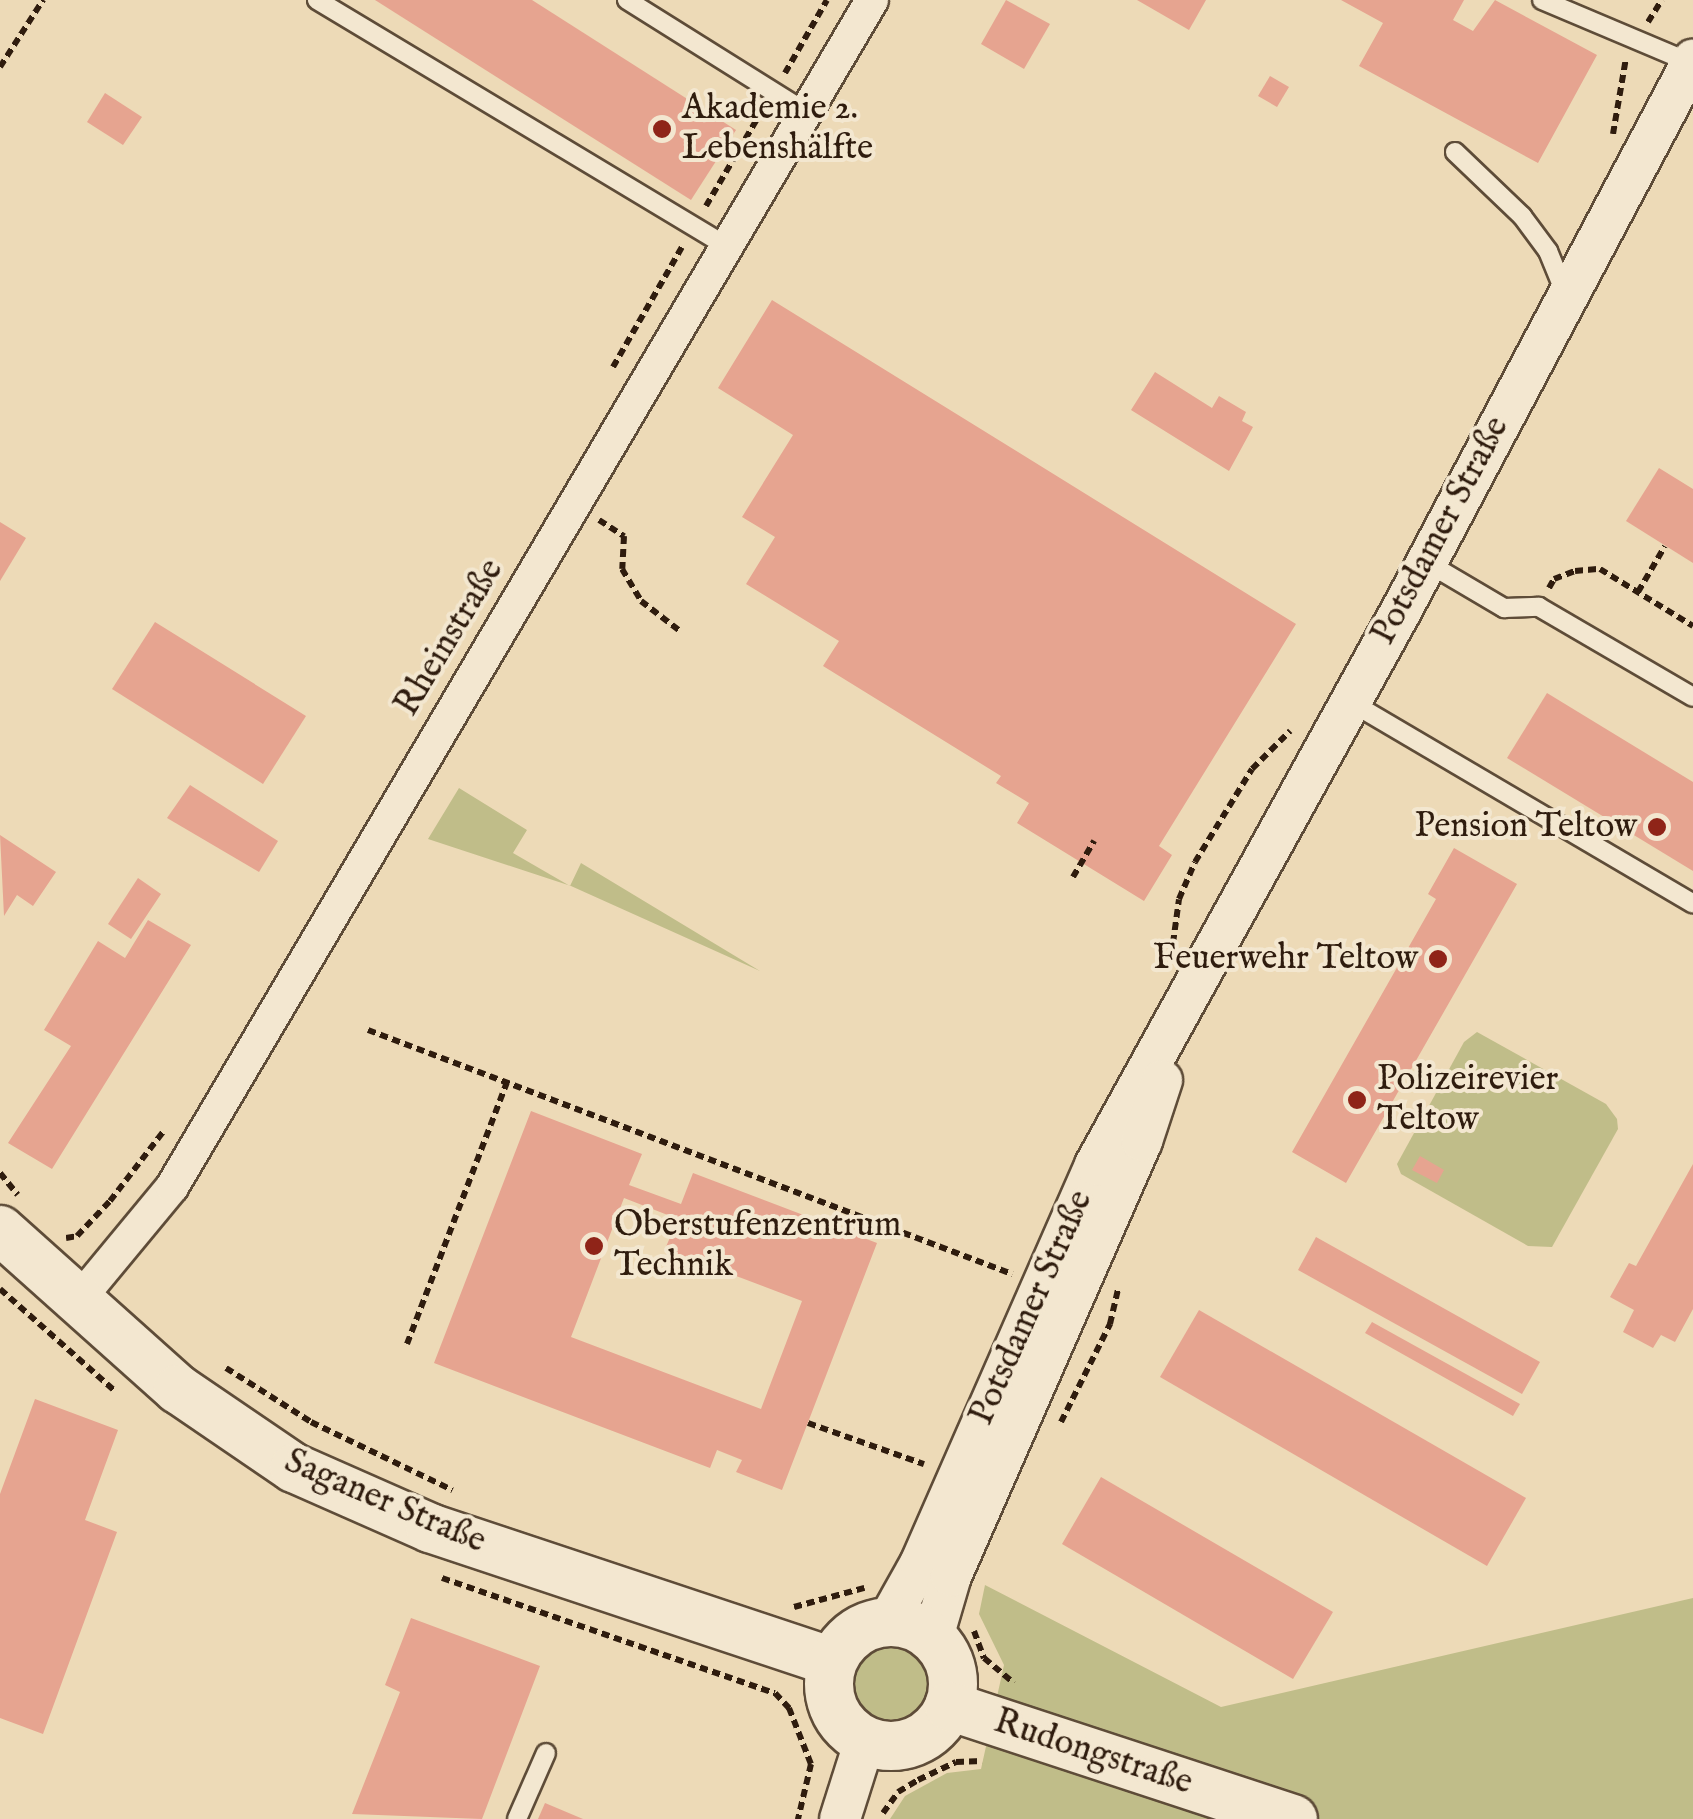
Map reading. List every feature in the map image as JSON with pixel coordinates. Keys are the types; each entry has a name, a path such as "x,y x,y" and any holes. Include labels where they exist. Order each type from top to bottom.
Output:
{"main road":[{"name":"Saganer Straße","path":"14,1218 87,1289 178,1389 294,1468 430,1528 832,1662"},
{"path":"882,1601 953,1632 950,1706 936,1727 910,1743 865,1740 834,1708 832,1662 882,1601"},
{"name":"Rudongstraße","path":"950,1706 1293,1819"}],"street":[{"name":"Rheinstraße","path":"87,1289 172,1186 872,0"},
{"name":"Potsdamer Straße","path":"882,1601 958,1477 1095,1165 1426,562 1692,62"},
{"name":"Potsdamer Straße","path":"953,1632 973,1524 1142,1141 1187,1000"},
{"path":"840,1819 865,1740"}],"lane":[{"path":"317,0 727,246"},
{"path":"626,0 807,113"},
{"path":"1542,0 1692,62"},
{"path":"1454,152 1522,216 1548,250 1566,295"},
{"path":"1426,562 1504,608 1539,607 1693,697"},
{"path":"1348,700 1693,904"},
{"path":"517,1819 546,1753"}],"path":[{"path":"0,68 43,0"},
{"path":"608,377 828,0"},
{"path":"575,504 624,536 622,569 641,601 680,631"},
{"path":"1638,592 1666,546"},
{"path":"1539,607 1554,579 1575,570 1600,569 1693,626"},
{"path":"1073,877 1094,842"},
{"path":"368,1030 1041,1286"},
{"path":"407,1344 507,1082"},
{"path":"87,1289 54,1240 77,1236 174,1115"},
{"path":"0,1173 14,1218"},
{"path":"1054,1434 1110,1324 1117,1274"},
{"path":"219,1364 312,1422 461,1494"},
{"path":"808,1423 958,1477"},
{"path":"787,1608 882,1601"},
{"path":"953,1632 1014,1682"},
{"path":"764,1685 790,1708 811,1764 798,1819"},
{"path":"884,1809 898,1792 956,1762 988,1761"}],"shaded area":[{"path":"459,788 527,830 513,853 569,885 428,839"},
{"path":"581,863 760,971 571,886"},
{"path":"1477,1032 1606,1104 1617,1119 1618,1129 1552,1247 1528,1246 1401,1174 1397,1164 1464,1042"},
{"path":"985,1585 1221,1707 1693,1598 1693,1819 890,1819 905,1796 947,1773 981,1769 1004,1665 979,1614"},
{"path":"891,1644 918,1655 929,1682 918,1709 891,1720 864,1709 853,1682 864,1655"}],"building":[{"path":"375,0 532,0 736,130 691,200"},
{"path":"1006,0 1050,24 1024,69 981,44"},
{"path":"1137,0 1206,0 1189,30"},
{"path":"1341,0 1464,0 1453,20 1473,31 1495,0 1597,55 1538,163 1359,66 1383,23"},
{"path":"1270,76 1289,87 1277,107 1258,96"},
{"path":"105,93 142,117 123,145 87,122"},
{"path":"772,300 1296,624 1159,846 1172,855 1144,901 1017,823 1029,803 996,783 1001,776 823,666 839,641 746,584 775,537 742,517 793,435 718,388"},
{"path":"1155,372 1212,408 1219,396 1246,412 1242,421 1253,427 1229,471 1131,410"},
{"path":"1659,468 1693,489 1693,563 1626,521"},
{"path":"0,522 26,538 0,581"},
{"path":"155,622 306,716 263,784 112,689"},
{"name":"Pension Teltow","path":"1547,693 1693,782 1693,871 1507,758"},
{"path":"190,785 278,841 259,872 167,818"},
{"path":"0,835 56,872 33,906 17,895 4,916"},
{"path":"1454,848 1517,884 1346,1183 1292,1152 1436,899 1428,894"},
{"path":"138,878 161,894 131,939 108,924"},
{"path":"148,920 191,945 52,1169 8,1143 71,1046 44,1030 98,941 125,958"},
{"path":"531,1111 642,1154 629,1185 681,1204 693,1173 877,1243 782,1490 736,1472 742,1460 717,1450 710,1468 434,1363","holes":["624,1198 678,1219 665,1249 802,1301 761,1409 571,1337"]},
{"path":"1420,1156 1444,1170 1437,1183 1412,1170"},
{"path":"1693,1164 1693,1309 1675,1342 1661,1335 1653,1348 1623,1332 1634,1310 1610,1297 1629,1263 1636,1266"},
{"path":"1316,1237 1540,1362 1522,1394 1298,1270"},
{"path":"1199,1310 1526,1498 1487,1566 1160,1377"},
{"path":"1372,1322 1520,1404 1513,1416 1365,1333"},
{"path":"35,1399 118,1430 85,1520 117,1532 43,1734 0,1718 0,1494"},
{"path":"1101,1477 1333,1612 1293,1679 1062,1544"},
{"path":"411,1618 540,1666 482,1819 352,1814 400,1692 385,1685"},
{"path":"545,1803 583,1819 538,1819"}],"place":[{"name":"Akademie 2. Lebenshälfte","path":"662,129"},
{"name":"Pension Teltow","path":"1657,827"},
{"name":"Feuerwehr Teltow","path":"1438,959"},
{"name":"Polizeirevier Teltow","path":"1357,1100"},
{"name":"Oberstufenzentrum Technik","path":"594,1246"}]}
